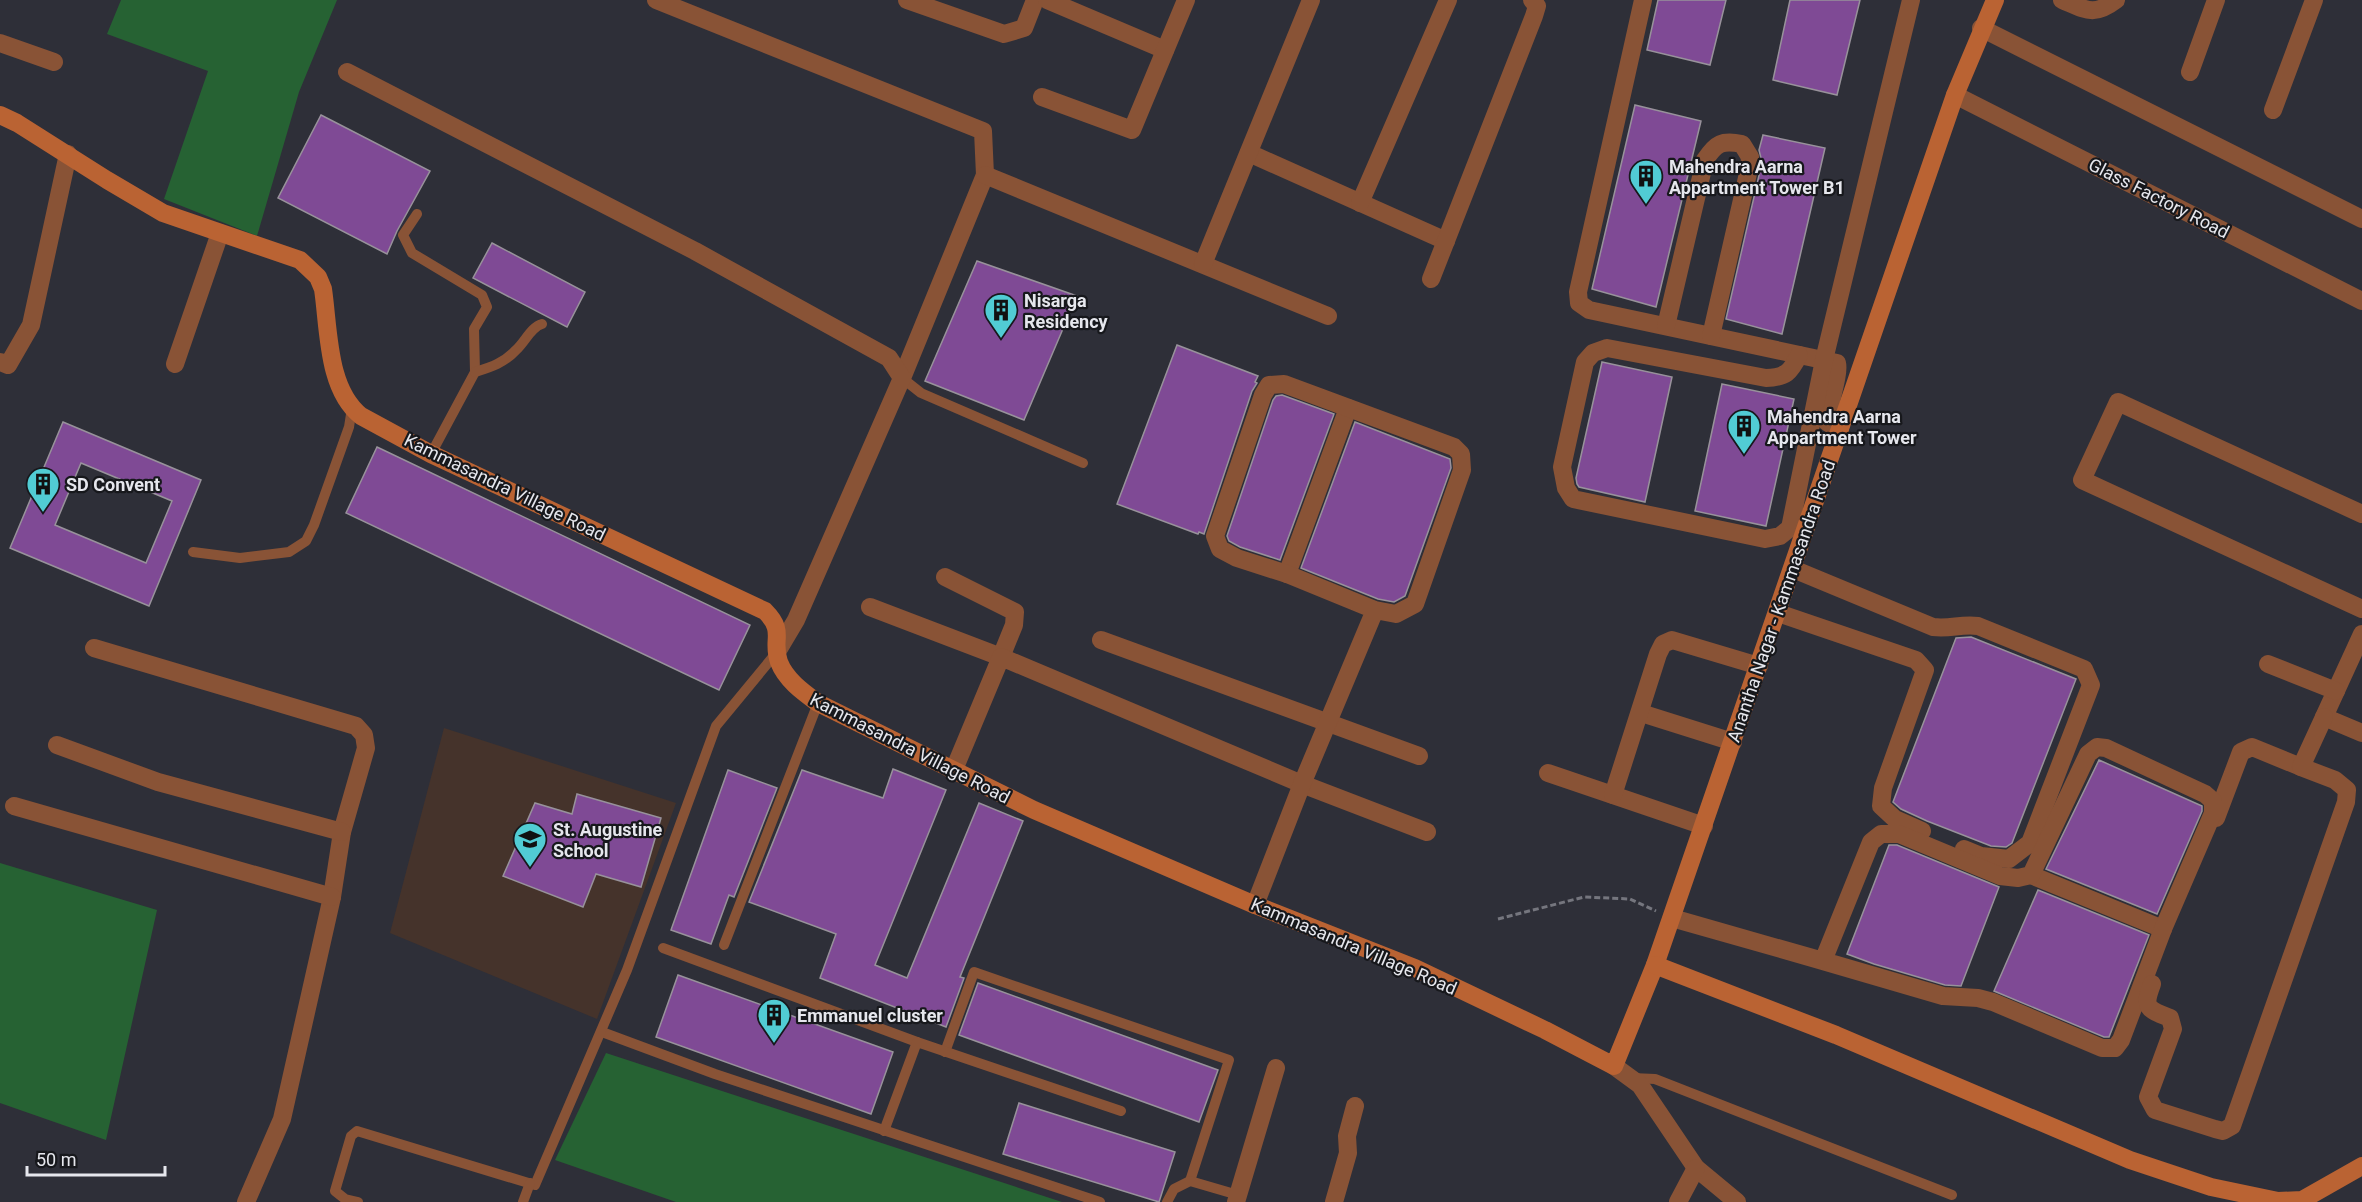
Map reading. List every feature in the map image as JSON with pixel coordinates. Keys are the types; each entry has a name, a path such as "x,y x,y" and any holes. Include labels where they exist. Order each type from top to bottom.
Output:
{"street":[{"path":"656,0 983,132 985,175 902,378 796,620 777,652"},
{"path":"907,0 1004,34 1024,28 1035,0"},
{"path":"1047,0 1165,50"},
{"path":"1042,97 1132,130 1186,0"},
{"path":"1203,264 1311,0"},
{"path":"1360,203 1448,0"},
{"path":"1431,279 1534,16 1536,6 1532,0"},
{"path":"1643,0 1578,292 1579,303 1589,310 1837,363 1839,370 1832,391 1827,422 1840,431"},
{"path":"1799,355 1793,368 1782,378 1766,378 1607,348 1593,353 1585,362 1562,467 1566,488 1573,499 1765,539 1780,537 1790,528 1824,360 1911,0"},
{"name":"Anantha Nagar - Kammasandra Road","path":"1614,1066 1672,918 1955,95 1981,28 1995,0"},
{"path":"2062,0 2088,11 2102,10 2116,0"},
{"path":"2190,72 2216,0"},
{"path":"2273,110 2314,0"},
{"path":"1981,28 2362,219"},
{"path":"0,43 54,62"},
{"path":"347,72 695,251 849,335 889,358 902,378"},
{"name":"Glass Factory Road","path":"1955,95 2362,301"},
{"name":"Kammasandra Village Road","path":"1,117 17,123 157,210 300,260 318,277 323,289 335,374 344,396 361,416 431,454 765,611 778,627 779,662 789,679 818,703 952,772 1034,810 1255,905 1415,968 1545,1030 1614,1066 1640,1085 1696,1168 1737,1202"},
{"path":"1666,326 1705,160 1714,147 1728,141 1742,144 1750,157 1749,169 1711,336"},
{"path":"1249,153 1446,241"},
{"path":"0,362 8,365 31,325 68,154"},
{"path":"985,175 1328,316"},
{"path":"175,364 220,233"},
{"path":"1284,384 1454,447 1461,454 1462,470 1415,604 1396,614 1375,610 1287,574 1237,558 1220,549 1215,536 1263,395 1269,385 1284,384"},
{"path":"2362,514 2118,402 2082,480 2362,609"},
{"path":"1287,574 1348,408"},
{"path":"1778,612 1916,660 1925,670 1883,788 1881,806 1895,819 1980,856 2009,859 2030,843 2091,685 2084,669 1978,626 1960,624 1950,629 1933,627 1793,569"},
{"path":"945,577 1015,612 1014,625 952,772"},
{"path":"870,607 1001,657 1302,784 1427,832"},
{"path":"1255,905 1302,784 1375,610"},
{"path":"2301,767 2336,691 2358,654 2362,634"},
{"path":"1101,640 1419,756"},
{"path":"1613,795 1663,644 1672,640 1759,666"},
{"path":"94,648 356,726 364,735 366,748 342,832 332,897 282,1119 246,1202"},
{"path":"2268,664 2336,691"},
{"path":"1641,713 1733,742"},
{"path":"2324,717 2362,733"},
{"path":"57,745 158,782 342,832"},
{"path":"1672,918 1943,996 1978,998 1993,1002 2102,1048 2115,1048 2121,1040 2163,929 2213,813 2213,801 2205,794 2106,748 2097,747 2088,754 2031,875"},
{"path":"2252,747 2301,767 2335,780 2347,790 2346,802 2232,1126 2223,1131 2155,1110 2148,1097 2173,1029 2173,1023 2170,1018 2152,1011 2146,1000 2241,752 2252,747"},
{"path":"1548,773 1704,826"},
{"path":"14,806 332,897"},
{"path":"1823,961 1871,842 1881,834 1899,834 2000,876 2018,878 2031,875 2163,929"},
{"path":"1655,965 1845,1039 2166,1173 2250,1196 2278,1201 2302,1201 2362,1166"},
{"path":"1242,1200 1276,1068"},
{"path":"1334,1202 1348,1153 1347,1136 1355,1106"},
{"path":"1678,1202 1696,1168"}],"lane":[{"path":"417,214 403,235 412,253 482,295 487,307 474,328 475,372 431,454"},
{"path":"475,372 499,364 516,351 535,326 542,324"},
{"path":"902,378 921,393 1083,463"},
{"path":"193,552 240,558 290,552 306,541 314,525 349,427 352,408"},
{"path":"358,1202 345,1199 335,1191 351,1136 357,1131 535,1185 627,970 716,726 777,652"},
{"path":"724,945 818,703"},
{"path":"663,948 945,1052 1121,1111"},
{"path":"945,1052 974,972 1228,1060 1190,1181 1174,1189 1167,1202"},
{"path":"602,1032 715,1074 1100,1202"},
{"path":"884,1131 917,1042"},
{"path":"1632,1078 1655,1079 1952,1195"},
{"path":"1190,1181 1242,1200"},
{"path":"523,1202 530,1183"}],"path":[{"path":"1498,919 1584,897 1630,899 1672,918"}],"shaded area":[{"name":"St. Augustine School","path":"444,728 676,803 597,1019 390,933"}],"green space":[{"path":"121,0 337,0 299,92 257,236 164,199 208,71 107,34"},
{"path":"0,863 157,910 106,1140 0,1103"},
{"path":"606,1053 1062,1202 676,1202 555,1160"}],"building":[{"path":"1658,0 1726,0 1710,65 1647,50"},
{"path":"1790,0 1860,0 1837,95 1773,80"},
{"name":"Mahendra Aarna Appartment Tower B1","path":"1635,105 1701,121 1656,307 1592,289"},
{"path":"321,115 430,171 387,254 278,198"},
{"path":"1763,135 1825,148 1782,334 1726,319 1760,171 1759,150"},
{"path":"492,243 585,292 567,327 473,278"},
{"name":"Nisarga Residency","path":"977,261 1077,296 1024,420 925,381"},
{"path":"1177,345 1258,376 1204,534 1199,532 1198,534 1117,504"},
{"path":"1602,362 1672,377 1645,502 1579,487 1577,484 1576,478"},
{"name":"Mahendra Aarna Appartment Tower","path":"1722,384 1794,399 1766,526 1695,511"},
{"path":"1282,395 1334,414 1280,560 1240,547 1229,541 1227,536 1273,400 1276,396"},
{"name":"SD Convent","path":"63,422 201,480 149,606 10,548","holes":["81,463 172,501 146,563 55,525"]},
{"path":"1355,422 1450,459 1451,468 1405,596 1394,602 1378,599 1301,568"},
{"path":"377,447 750,625 719,690 346,513"},
{"path":"1971,637 2076,679 2012,843 2006,847 1991,846 1927,821 1901,809 1893,802 1956,638"},
{"path":"2099,760 2202,806 2202,811 2157,914 2046,869"},
{"path":"893,769 946,790 875,965 907,978 979,803 1023,821 960,977 964,978 946,1027 820,978 836,934 749,902 802,770 883,798"},
{"path":"728,770 777,788 734,897 729,895 711,944 671,930"},
{"path":"577,794 661,818 641,887 596,874 583,907 503,876 535,803 572,814"},
{"path":"1889,845 1897,845 1999,887 1961,986 1945,985 1847,954"},
{"path":"2038,890 2149,935 2109,1037 2104,1037 1994,991"},
{"name":"Emmanuel cluster","path":"678,975 893,1052 871,1114 656,1037"},
{"path":"978,983 1218,1070 1199,1122 959,1035"},
{"path":"1019,1103 1175,1152 1159,1202 1003,1154"}],"place":[{"name":"Mahendra Aarna Appartment Tower B1","path":"1646,205"},
{"name":"Nisarga Residency","path":"1001,339"},
{"name":"Mahendra Aarna Appartment Tower","path":"1744,455"},
{"name":"SD Convent","path":"43,513"},
{"name":"St. Augustine School","path":"530,868"},
{"name":"Emmanuel cluster","path":"774,1044"}]}
